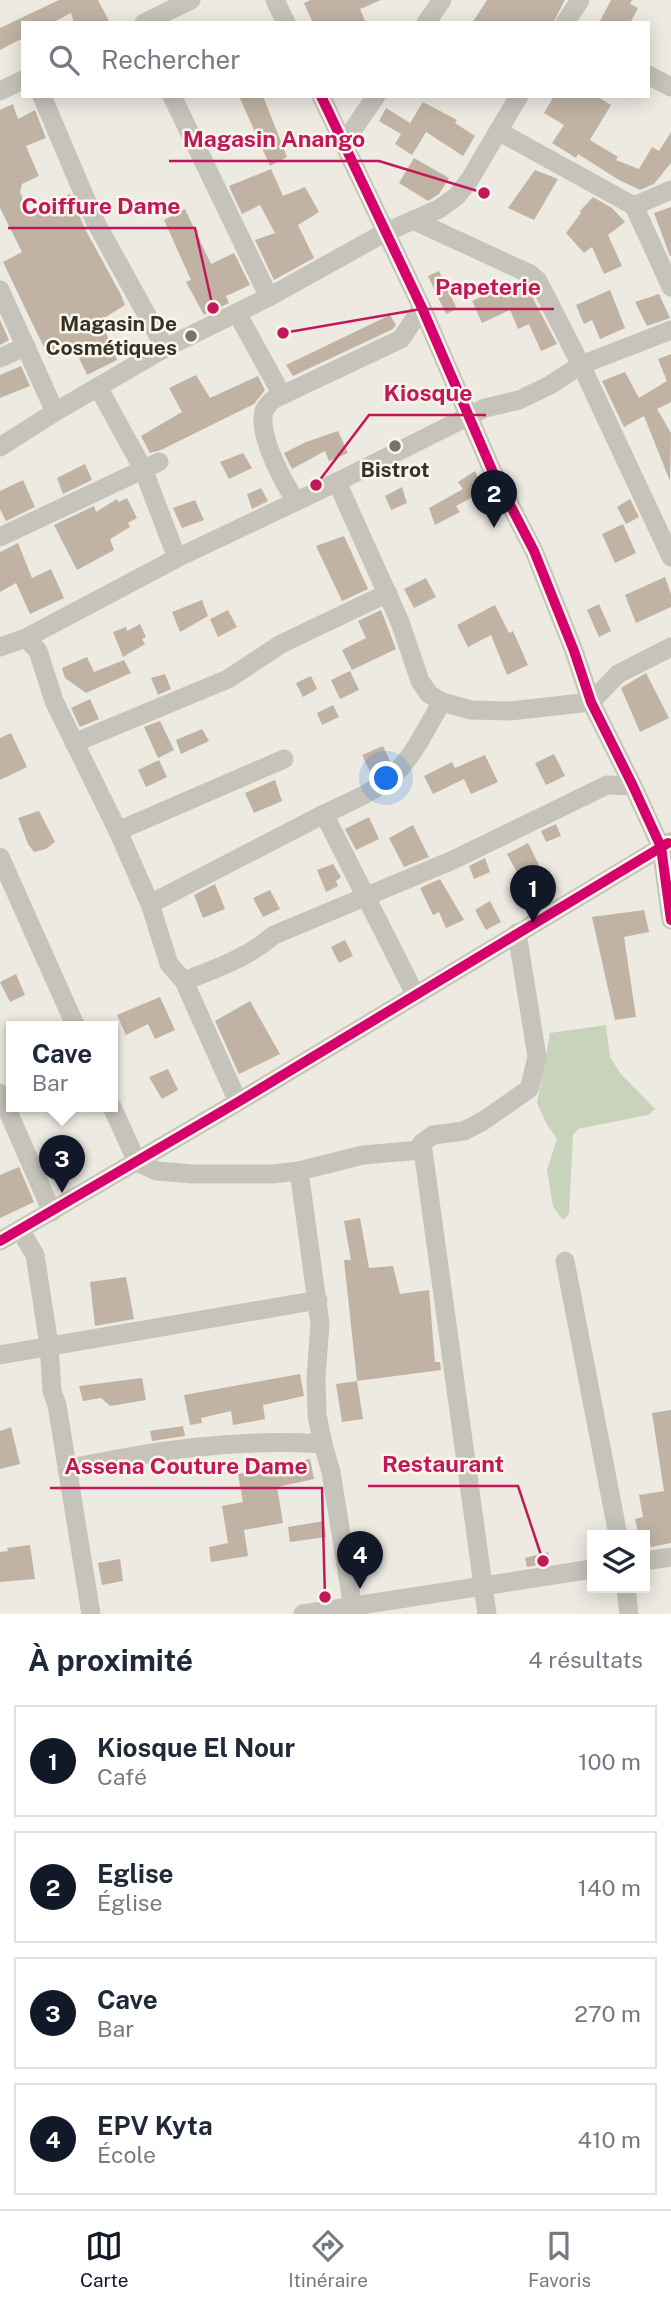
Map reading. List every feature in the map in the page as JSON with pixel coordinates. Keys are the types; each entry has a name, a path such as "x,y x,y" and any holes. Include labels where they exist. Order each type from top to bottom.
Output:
{"street":[{"path":"148,21 191,0"},
{"path":"275,0 285,21"},
{"path":"419,0 428,20"},
{"path":"428,20 442,0"},
{"path":"566,21 580,0"},
{"path":"650,76 671,87"},
{"path":"0,91 21,81"},
{"path":"43,98 95,221 165,348"},
{"path":"173,98 269,298"},
{"path":"322,98 422,308 492,470 534,551 574,651 591,702 666,844 671,920"},
{"path":"344,143 375,98"},
{"path":"0,447 165,348 269,298 384,233 439,209 457,196 470,179 518,98"},
{"path":"498,131 634,206 671,287"},
{"path":"634,206 671,190"},
{"path":"413,220 530,274 538,281 581,365 671,557"},
{"path":"0,290 55,412"},
{"path":"296,500 283,481 268,445 262,415 267,405 282,395 401,339 422,308"},
{"path":"237,313 282,395"},
{"path":"0,647 26,638 177,558 485,408 536,393 581,365 671,330"},
{"path":"0,358 26,346"},
{"path":"98,387 151,465 177,558"},
{"path":"0,537 151,465"},
{"path":"337,482 400,622 419,681 429,694 442,702 471,710 510,712 591,702 618,674 671,647"},
{"path":"74,743 228,679 281,643 388,593"},
{"path":"26,638 38,651 54,701 118,831 150,904 161,934 164,952 184,981 238,1102"},
{"path":"150,904 369,792 393,776 408,758 442,702"},
{"path":"118,831 284,759"},
{"path":"184,981 228,965 274,935 474,850 607,785 634,786"},
{"path":"324,814 415,994"},
{"path":"0,1241 238,1102 666,844"},
{"path":"0,857 73,1021"},
{"path":"488,1614 422,1143 425,1139 443,1133 464,1131 529,1089 537,1057 517,933"},
{"path":"8,1112 52,1212"},
{"path":"114,1112 136,1162 157,1171 272,1174 299,1171 363,1155 422,1150"},
{"path":"299,1171 320,1324 316,1378 317,1415 331,1472 354,1610"},
{"path":"20,1230 35,1255 49,1345 52,1391 57,1405 91,1614"},
{"path":"565,1261 617,1530"},
{"path":"0,1355 318,1300"},
{"path":"67,1469 129,1456 214,1445 278,1441 323,1444"},
{"path":"650,1560 671,1557"},
{"path":"303,1614 354,1610 587,1570"},
{"path":"627,1593 629,1614"}],"green space":[{"path":"606,1025 610,1057 621,1074 655,1109 648,1115 578,1129 573,1135 569,1214 563,1220 553,1207 547,1170 557,1139 537,1103 550,1033"}],"building":[{"path":"59,0 98,0 109,21 73,21 71,13 56,21 21,21 21,39 0,50 0,28"},
{"path":"311,0 381,0 360,9 365,21 312,21 304,3"},
{"path":"487,0 565,0 554,21 473,21"},
{"path":"611,0 632,0 630,4 638,8 631,21 600,21"},
{"path":"240,98 264,98 287,157 270,166"},
{"path":"553,98 599,98 611,105 590,140 618,157 616,160 639,169 652,147 659,151 671,132 671,163 654,184 640,190 578,154 576,158 552,143 564,125 544,113"},
{"path":"423,102 457,120 455,123 475,136 463,156 426,132 412,155 395,144 401,134 379,121 386,108 410,123"},
{"path":"13,104 18,119 35,110 46,138 26,146 39,176 22,184 20,192 29,214 70,194 84,227 125,305 101,320 117,360 87,375 75,349 49,358 3,262 22,252 0,208 0,110"},
{"path":"414,158 449,178 439,194 428,201 399,183"},
{"path":"271,169 283,196 305,187 319,212 298,225 314,258 274,280 255,240 275,233 260,205 242,214 229,186"},
{"path":"535,170 558,179 534,220 508,208"},
{"path":"593,197 612,208 625,222 608,235 622,266 604,274 592,247 584,253 566,233"},
{"path":"671,207 671,256 670,256 654,213"},
{"path":"185,209 211,264 234,253 250,285 226,296 229,303 204,315 186,282 191,280 164,220"},
{"path":"439,271 457,309 446,314 428,276"},
{"path":"516,281 528,289 557,344 541,351 529,324 518,329 510,310 482,323 472,301"},
{"path":"610,290 625,328 600,339 592,320 584,324 576,305"},
{"path":"659,294 670,318 647,326 635,302"},
{"path":"390,315 396,325 393,329 293,376 286,365"},
{"path":"0,320 9,340 0,345"},
{"path":"671,354 671,402 657,409 671,433 670,481 644,416 624,427 602,381 625,372 639,398 667,381 658,359"},
{"path":"21,366 30,386 0,398 0,375"},
{"path":"196,375 210,398 258,376 265,390 254,404 150,453 141,436 182,412 169,388"},
{"path":"338,431 348,453 329,461 325,451 292,469 284,453"},
{"path":"243,453 252,468 229,479 220,462"},
{"path":"85,464 92,480 63,494 57,478"},
{"path":"475,471 484,491 456,506 460,512 435,525 429,508 463,489 458,482"},
{"path":"23,480 35,507 6,521 0,509 0,491"},
{"path":"402,487 407,503 391,510 385,496"},
{"path":"261,488 268,501 252,509 247,494"},
{"path":"127,498 137,518 128,523 130,527 110,539 114,550 77,570 54,525 94,506 96,512 117,499 119,502"},
{"path":"630,499 639,517 626,524 617,507"},
{"path":"195,500 204,520 182,528 173,508"},
{"path":"623,524 636,553 615,563 602,534"},
{"path":"344,536 368,589 342,601 316,546"},
{"path":"18,543 32,578 51,569 64,598 30,614 16,583 0,592 0,552"},
{"path":"665,577 671,594 671,607 636,623 625,595"},
{"path":"426,578 436,597 414,608 404,589"},
{"path":"202,600 208,616 180,632 172,612"},
{"path":"599,604 611,631 599,637 587,610"},
{"path":"495,605 509,633 513,631 528,665 507,675 491,635 468,647 457,625"},
{"path":"228,610 237,627 218,637 210,619"},
{"path":"381,610 396,649 352,670 342,650 366,638 358,621"},
{"path":"140,624 146,637 142,639 145,644 123,657 113,632 126,627 127,631"},
{"path":"87,657 94,672 124,660 131,673 86,693 65,678 62,668"},
{"path":"350,671 359,690 340,699 331,680"},
{"path":"646,673 669,718 640,732 621,688"},
{"path":"165,674 171,689 158,695 151,678"},
{"path":"311,676 317,689 303,697 296,683"},
{"path":"90,699 99,719 80,727 71,708"},
{"path":"333,705 339,717 322,725 317,713"},
{"path":"160,721 174,750 158,758 144,727"},
{"path":"202,729 209,741 181,754 176,740"},
{"path":"11,733 27,767 0,780 0,738"},
{"path":"383,746 390,761 372,776 362,755"},
{"path":"554,754 565,776 546,785 535,763"},
{"path":"485,755 498,782 471,794 464,779 433,794 424,776 452,762 455,768"},
{"path":"159,760 167,777 146,787 138,770"},
{"path":"275,780 282,801 254,813 245,793"},
{"path":"39,811 55,842 46,849 34,852 18,818"},
{"path":"369,817 379,839 356,850 345,829"},
{"path":"556,824 561,836 546,842 541,831"},
{"path":"413,825 429,857 404,867 389,838"},
{"path":"528,843 539,865 519,876 507,854"},
{"path":"485,858 490,872 474,879 469,866"},
{"path":"333,864 341,877 336,881 338,886 326,892 317,870"},
{"path":"440,879 464,920 446,928 439,912 433,915 420,888"},
{"path":"215,884 225,909 203,918 194,895"},
{"path":"270,890 280,909 263,917 253,898"},
{"path":"490,901 501,922 486,930 475,910"},
{"path":"644,910 649,932 624,937 636,1017 615,1020 592,917"},
{"path":"345,940 353,956 339,963 331,947"},
{"path":"16,974 25,995 10,1002 0,982"},
{"path":"160,997 175,1030 155,1039 148,1024 126,1035 117,1015"},
{"path":"250,1001 280,1054 239,1074 215,1021"},
{"path":"168,1069 178,1090 162,1099 149,1077"},
{"path":"19,1167 34,1202 0,1218 0,1175"},
{"path":"360,1218 369,1268 393,1266 400,1294 429,1290 435,1362 440,1362 441,1370 357,1381 344,1260 351,1260 344,1221"},
{"path":"126,1277 134,1319 95,1326 90,1282"},
{"path":"300,1374 304,1396 263,1405 265,1419 233,1425 231,1411 201,1418 202,1423 190,1425 184,1395"},
{"path":"142,1378 146,1400 110,1406 101,1398 83,1401 79,1386"},
{"path":"357,1381 363,1419 342,1422 336,1384"},
{"path":"671,1410 671,1543 651,1547 650,1530 638,1530 635,1519 643,1517 639,1495 664,1491 652,1413"},
{"path":"183,1426 185,1436 152,1441 150,1431"},
{"path":"11,1427 20,1464 0,1469 0,1431"},
{"path":"310,1459 314,1479 277,1487 283,1523 244,1530 248,1556 211,1562 209,1547 228,1543 222,1506 243,1502 238,1474"},
{"path":"324,1521 326,1537 290,1542 288,1527"},
{"path":"30,1545 35,1579 0,1582 0,1552 8,1551 7,1548"},
{"path":"548,1552 551,1563 527,1567 525,1558"},
{"path":"120,1559 123,1581 102,1585 98,1563"}],"cycle path":[{"path":"322,98 422,308 492,470 534,551 574,651 591,702 661,847 671,920"},
{"path":"0,1241 238,1102 668,843"}],"place":[{"name":"Magasin Anango","path":"484,193"},
{"name":"Coiffure Dame","path":"213,308"},
{"name":"Papeterie","path":"283,333"},
{"name":"Magasin De Cosmétiques","path":"191,336"},
{"name":"Bistrot","path":"395,446"},
{"name":"Kiosque","path":"316,485"},
{"name":"Eglise","path":"494,528"},
{"name":"Kiosque El Nour","path":"533,923"},
{"name":"Cave","path":"62,1193"},
{"name":"Restaurant","path":"543,1561"},
{"name":"EPV Kyta","path":"360,1589"},
{"name":"Assena Couture Dame","path":"325,1597"}]}
